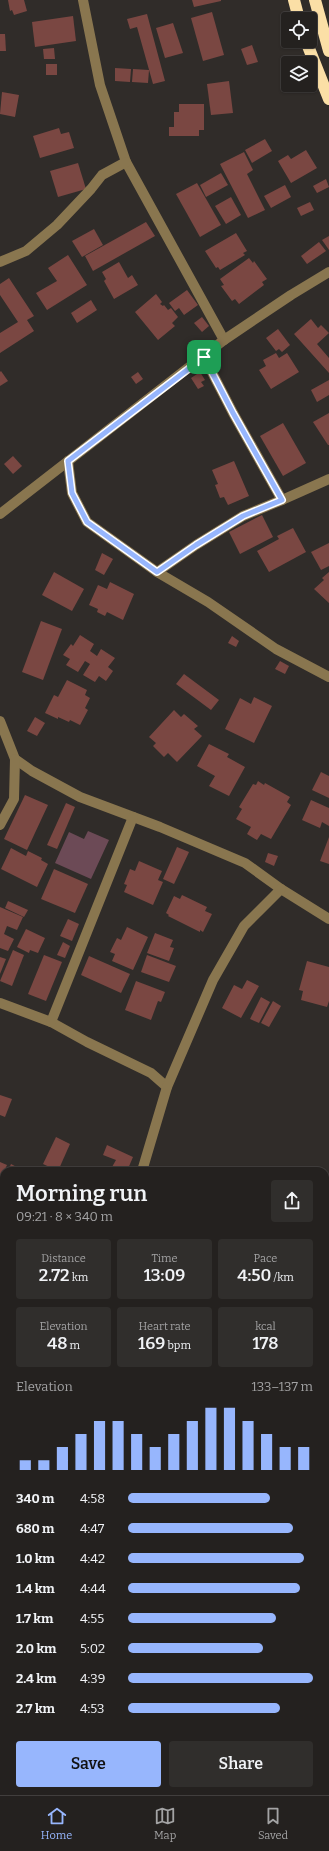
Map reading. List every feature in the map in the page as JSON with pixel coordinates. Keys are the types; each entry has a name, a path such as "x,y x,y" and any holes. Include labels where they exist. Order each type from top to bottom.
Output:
{"highway":[{"path":"294,0 297,12"},
{"path":"315,0 329,51"},
{"path":"309,48 329,99"}],"street":[{"path":"83,0 100,85 126,162 224,340"},
{"path":"0,262 26,251 57,225 102,175 126,162"},
{"path":"0,514 224,340 291,295 329,272"},
{"path":"204,357 233,413 282,500"},
{"path":"68,461 72,493 87,522 157,572 208,602 276,649 329,677"},
{"path":"157,572 196,545 243,516 329,479"},
{"path":"0,721 15,759 14,799 0,825"},
{"path":"15,759 32,771 80,797 160,827 245,863 281,889 329,919"},
{"path":"50,1022 133,817"},
{"path":"146,1167 167,1088 213,980 244,926 281,889"},
{"path":"0,1003 50,1022 151,1073 167,1088"}],"shaded area":[{"path":"88,831 109,840 91,879 55,863 69,832 84,839"}],"building":[{"path":"8,0 24,0 27,11 14,15 12,10 10,11"},
{"path":"192,0 221,0 221,1 194,7"},
{"path":"212,12 224,55 203,61 191,18"},
{"path":"147,14 165,81 153,84 137,27 130,29 127,19"},
{"path":"73,16 76,41 35,47 32,22"},
{"path":"173,23 183,53 165,58 156,28"},
{"path":"0,34 5,34 6,51 0,51"},
{"path":"252,45 258,62 247,65 241,49"},
{"path":"54,48 55,59 44,59 43,49"},
{"path":"46,64 57,64 57,75 46,75"},
{"path":"115,68 131,69 130,82 115,81"},
{"path":"133,69 149,70 148,83 132,82"},
{"path":"229,81 233,113 211,115 207,84"},
{"path":"2,92 19,95 15,117 0,114"},
{"path":"179,104 204,104 204,130 199,130 199,136 169,136 169,127 174,127 174,112 179,112"},
{"path":"59,128 61,134 69,132 74,148 40,158 33,136"},
{"path":"265,139 272,151 252,163 245,150"},
{"path":"306,150 317,168 291,183 278,161 288,155 291,159"},
{"path":"244,152 253,170 247,174 265,210 248,218 220,164"},
{"path":"78,163 86,189 58,197 50,171"},
{"path":"221,173 228,185 206,197 200,185"},
{"path":"326,179 329,187 317,193 313,186"},
{"path":"197,183 221,225 200,237 176,194"},
{"path":"285,185 291,197 271,208 264,196"},
{"path":"231,197 241,215 226,224 215,206"},
{"path":"310,202 314,210 301,216 297,208"},
{"path":"146,222 155,236 93,271 85,256"},
{"path":"94,229 103,245 82,257 72,241"},
{"path":"236,233 247,251 243,253 245,255 220,270 218,267 216,268 205,251"},
{"path":"329,236 329,250 322,240"},
{"path":"319,242 326,251 307,264 301,256"},
{"path":"68,255 87,285 47,310 36,293 57,281 48,268"},
{"path":"249,258 253,263 254,261 267,279 262,282 264,285 239,304 235,299 232,301 221,286 224,285 220,279"},
{"path":"119,262 128,278 132,275 138,285 114,299 104,281 106,279 102,272"},
{"path":"9,278 34,316 27,320 34,331 0,353 0,333 18,322 0,295 0,284"},
{"path":"187,290 198,305 184,315 179,308 175,311 169,303"},
{"path":"156,294 162,302 160,304 163,306 164,305 168,310 171,308 178,317 172,323 175,326 158,340 135,312"},
{"path":"91,300 97,310 77,323 71,313"},
{"path":"202,317 209,326 202,332 194,323"},
{"path":"311,319 318,328 321,325 329,333 317,344 329,358 329,373 294,334"},
{"path":"278,329 290,345 282,352 279,349 276,351 266,338"},
{"path":"276,353 279,358 287,353 299,372 271,389 259,370 266,366 263,360"},
{"path":"1,371 8,381 0,386 0,372"},
{"path":"138,372 143,379 136,384 131,377"},
{"path":"200,372 205,380 201,382 204,386 198,389 191,378"},
{"path":"329,380 329,395 317,402 311,390"},
{"path":"329,413 329,445 328,445 313,422"},
{"path":"283,423 306,463 283,476 260,436"},
{"path":"13,456 22,466 13,474 4,464"},
{"path":"234,461 249,496 228,505 224,497 220,498 215,485 218,484 212,470"},
{"path":"262,515 273,537 240,554 229,532"},
{"path":"293,528 306,552 269,572 257,551 279,539 277,536"},
{"path":"329,543 329,566 321,570 311,552"},
{"path":"102,553 113,559 104,575 95,570"},
{"path":"54,572 84,589 72,611 42,595"},
{"path":"329,572 329,603 314,589 324,580 322,578"},
{"path":"110,582 134,594 123,620 107,612 105,616 97,612 98,609 89,605 98,585 107,589"},
{"path":"41,621 62,629 43,680 22,672"},
{"path":"80,635 94,644 90,651 97,656 101,649 115,658 108,667 113,671 106,681 99,676 95,682 83,675 90,664 85,661 78,672 66,665 70,659 63,655 71,644 73,646"},
{"path":"232,636 239,641 236,647 228,643"},
{"path":"280,661 289,666 285,674 275,669"},
{"path":"184,674 219,700 211,710 176,684"},
{"path":"67,680 87,690 85,695 90,698 85,708 88,710 80,725 70,720 69,722 58,717 58,719 45,713 54,695 58,697"},
{"path":"254,697 272,706 254,743 225,729 240,698 251,704"},
{"path":"174,710 181,717 184,714 198,726 194,729 202,736 177,762 168,753 164,757 153,746 156,743 149,737"},
{"path":"35,717 45,723 37,736 27,731"},
{"path":"209,744 229,754 227,757 245,767 229,796 209,786 215,776 197,766"},
{"path":"321,772 329,776 329,798 312,790"},
{"path":"258,781 264,785 265,783 290,797 287,802 291,805 271,839 261,834 257,840 247,834 251,827 236,819 242,809 239,807 253,784 256,785"},
{"path":"25,795 48,805 27,850 4,839"},
{"path":"311,800 329,808 329,826 322,822 320,828 302,820"},
{"path":"66,803 75,807 57,849 47,845"},
{"path":"329,837 329,864 320,861"},
{"path":"177,847 189,852 174,884 163,879"},
{"path":"11,848 26,856 28,851 42,858 41,860 48,864 37,887 1,869"},
{"path":"268,853 278,856 274,866 265,862"},
{"path":"139,861 162,871 158,880 163,882 153,905 124,892 127,885 124,884 130,869 135,871"},
{"path":"54,869 88,884 75,913 41,899"},
{"path":"182,895 207,907 205,911 212,914 203,932 200,930 200,932 168,916 169,915 166,913 174,896 180,899"},
{"path":"8,901 28,910 24,917 5,908"},
{"path":"0,907 23,917 17,930 7,926 4,934 14,939 8,951 0,948"},
{"path":"68,919 79,924 72,941 60,936"},
{"path":"127,927 148,937 133,970 112,961 115,954 110,952 117,938 121,940"},
{"path":"26,929 45,938 38,953 30,950 29,953 17,947"},
{"path":"155,933 173,940 170,947 174,948 169,961 147,953"},
{"path":"63,942 70,946 65,958 57,955"},
{"path":"13,950 24,955 12,986 0,981"},
{"path":"44,955 62,962 46,1001 28,994"},
{"path":"147,955 176,966 169,982 141,972"},
{"path":"89,956 130,974 121,993 81,975"},
{"path":"0,957 6,959 0,974"},
{"path":"307,961 329,967 329,1001 327,1007 301,1000 303,991 299,990"},
{"path":"247,980 259,986 241,1018 222,1008 234,985 242,989"},
{"path":"136,981 165,992 161,1002 158,1001 151,1020 125,1010"},
{"path":"261,997 270,1002 259,1023 250,1019"},
{"path":"273,1001 281,1006 269,1027 261,1023"},
{"path":"0,1095 12,1099 5,1117 0,1115"},
{"path":"56,1137 70,1144 60,1167 49,1167 43,1164"},
{"path":"107,1145 133,1157 129,1167 112,1167 116,1160 103,1155"},
{"path":"0,1162 7,1165 6,1167 0,1167"},
{"path":"11,1164 17,1167 10,1167"}],"route":[{"path":"204,357 233,413 282,500 243,516 196,545 157,572 87,522 72,493 68,461 204,357"}]}
